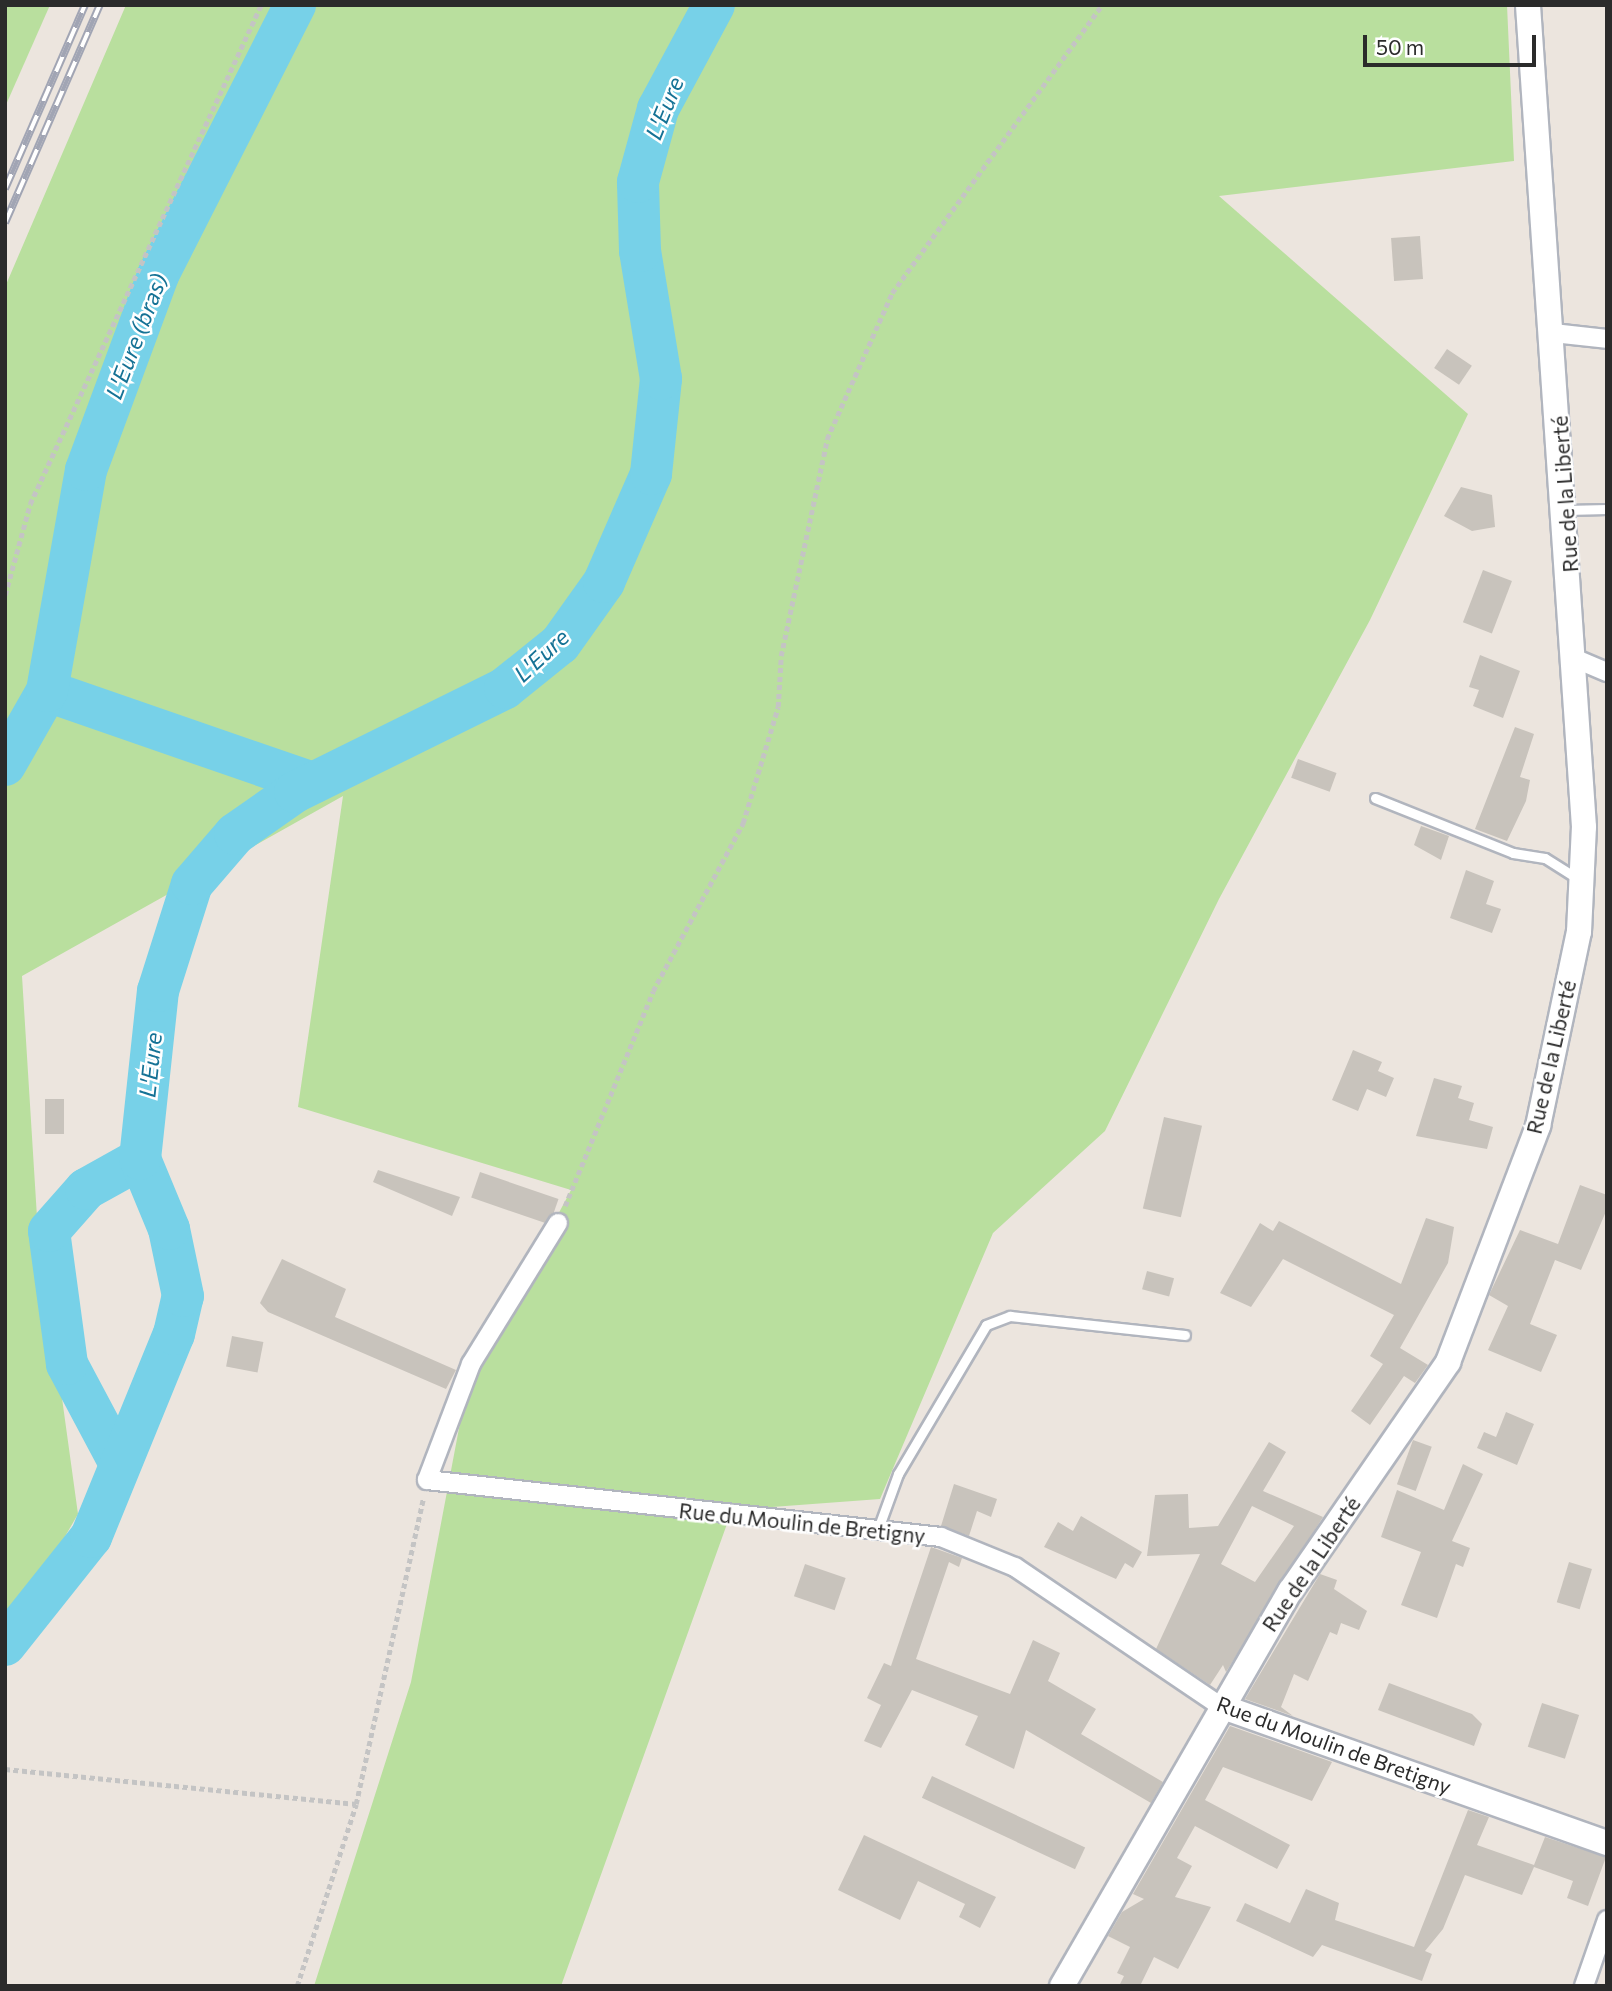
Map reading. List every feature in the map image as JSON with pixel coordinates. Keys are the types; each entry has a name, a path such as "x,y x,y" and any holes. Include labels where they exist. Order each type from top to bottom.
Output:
{"street":[{"name":"Rue de la Liberté","path":"1062,1986 1220,1706 1290,1590 1448,1362 1538,1126 1579,932 1581,881 1576,659 1528,5"},
{"path":"1553,333 1607,339"},
{"path":"1576,659 1607,672"},
{"path":"427,1480 471,1364 558,1223"},
{"name":"Rue du Moulin de Bretigny","path":"427,1480 941,1537 1016,1567 1220,1706 1607,1843"},
{"path":"1584,1986 1607,1920"}],"lane":[{"path":"1566,510 1607,509"},
{"path":"1375,798 1513,853 1545,858 1581,881"},
{"path":"878,1529 898,1474 986,1325 1010,1316 1185,1335"}],"path":[{"path":"5,595 30,504 261,5"},
{"path":"558,1223 653,992 743,823 778,707 781,656 827,439 892,293 1102,5"},
{"path":"297,1986 356,1804 427,1480"},
{"path":"5,1769 356,1804"}],"green space":[{"path":"5,5 50,5 5,107"},
{"path":"126,5 1507,5 1514,161 1219,196 1468,414 1370,620 1219,899 1105,1131 993,1233 880,1499 732,1510 561,1986 314,1986 411,1682 467,1386 571,1190 298,1107 343,796 22,976 37,1217 78,1514 5,1640 5,287"}],"building":[{"path":"1420,236 1423,279 1394,281 1391,238"},
{"path":"1447,349 1472,366 1459,385 1434,368"},
{"path":"1461,487 1492,495 1495,527 1472,531 1444,516"},
{"path":"1483,570 1512,581 1492,633 1463,622"},
{"path":"1480,655 1520,671 1503,718 1473,706 1479,690 1469,687"},
{"path":"1515,727 1534,734 1520,777 1530,780 1526,801 1507,841 1475,829"},
{"path":"1298,759 1337,773 1330,792 1291,778"},
{"path":"1421,826 1449,836 1441,860 1414,845"},
{"path":"1466,870 1494,881 1486,904 1501,909 1492,933 1450,918"},
{"path":"1353,1050 1382,1062 1378,1071 1394,1078 1386,1097 1367,1089 1358,1111 1332,1100"},
{"path":"1434,1078 1462,1086 1458,1098 1474,1103 1469,1120 1493,1127 1487,1149 1416,1136"},
{"path":"45,1099 64,1099 64,1134 45,1134"},
{"path":"1164,1117 1202,1126 1181,1217 1143,1209"},
{"path":"378,1170 460,1197 452,1216 373,1182"},
{"path":"480,1172 558,1199 550,1225 471,1198"},
{"path":"1580,1185 1607,1195 1607,1209 1581,1270 1555,1260 1530,1324 1557,1335 1541,1372 1488,1350 1508,1306 1489,1295 1520,1230 1558,1244"},
{"path":"1426,1218 1454,1227 1448,1263 1400,1348 1428,1365 1415,1383 1404,1376 1370,1425 1351,1411 1383,1364 1370,1356 1394,1315 1283,1259 1251,1307 1220,1293 1260,1223 1273,1231 1279,1221 1401,1284"},
{"path":"282,1259 346,1289 335,1317 456,1370 446,1389 268,1312 260,1303"},
{"path":"1147,1271 1174,1278 1169,1297 1142,1289"},
{"path":"232,1336 263,1342 257,1373 226,1366"},
{"path":"1506,1412 1534,1424 1517,1465 1477,1448 1484,1432 1496,1437"},
{"path":"1413,1440 1432,1447 1416,1491 1397,1484"},
{"path":"1269,1442 1286,1452 1263,1491 1323,1517 1226,1672 1223,1665 1210,1685 1156,1649 1200,1554 1147,1556 1155,1495 1188,1494 1189,1528 1218,1526","holes":["1252,1506 1294,1526 1255,1582 1221,1564"]},
{"path":"1463,1464 1483,1474 1452,1541 1470,1548 1463,1567 1456,1564 1437,1618 1401,1605 1421,1552 1381,1537 1397,1490 1444,1510"},
{"path":"954,1484 997,1499 991,1517 977,1511 969,1536 941,1526"},
{"path":"1081,1516 1142,1552 1133,1568 1125,1563 1116,1579 1044,1547 1058,1522 1073,1531"},
{"path":"931,1547 962,1558 959,1567 949,1562 916,1659 1010,1694 1033,1640 1060,1653 1048,1681 1096,1709 1081,1734 1163,1782 1151,1803 1026,1730 1014,1769 965,1745 978,1716 912,1690 881,1748 864,1741 881,1705 867,1698 884,1663 891,1666"},
{"path":"1569,1562 1592,1569 1580,1609 1557,1602"},
{"path":"805,1564 846,1578 835,1610 794,1596"},
{"path":"1320,1574 1337,1580 1334,1589 1367,1611 1359,1630 1341,1623 1337,1635 1330,1632 1308,1681 1294,1674 1281,1707 1293,1716 1245,1699"},
{"path":"1389,1683 1472,1714 1482,1724 1474,1746 1378,1710"},
{"path":"1542,1703 1579,1715 1565,1759 1528,1747"},
{"path":"1230,1726 1332,1762 1312,1801 1223,1767 1205,1800 1290,1845 1277,1869 1195,1826 1177,1858 1192,1866 1175,1897 1211,1907 1178,1969 1154,1957 1140,1986 1119,1986 1124,1976 1117,1973 1130,1947 1108,1936 1122,1912 1144,1899 1133,1894"},
{"path":"932,1776 1085,1847 1075,1869 922,1798"},
{"path":"1468,1810 1489,1817 1477,1845 1534,1865 1545,1837 1606,1857 1588,1906 1567,1898 1573,1881 1534,1867 1522,1895 1465,1875 1443,1929 1425,1951 1432,1954 1422,1981 1322,1945 1313,1957 1236,1921 1245,1903 1290,1923 1306,1889 1339,1903 1335,1920 1414,1947"},
{"path":"864,1835 996,1897 980,1928 959,1917 965,1904 918,1881 900,1920 838,1890"}],"waterway":[{"name":"L'Eure (bras)","path":"5,765 47,691 86,470 158,275 295,5"},
{"name":"L'Eure","path":"5,1645 91,1537 174,1334 183,1296 169,1229 140,1159 158,991 192,884 235,834 295,792 505,688 560,644 604,582 651,474 661,379 640,251 638,182 658,109 714,5"},
{"name":"L'Eure (bras)","path":"47,691 312,783"},
{"name":"L'Eure","path":"119,1462 67,1364 49,1231 86,1189 140,1159"}],"railway":[{"path":"5,189 85,5"},
{"path":"5,223 100,5"}]}
